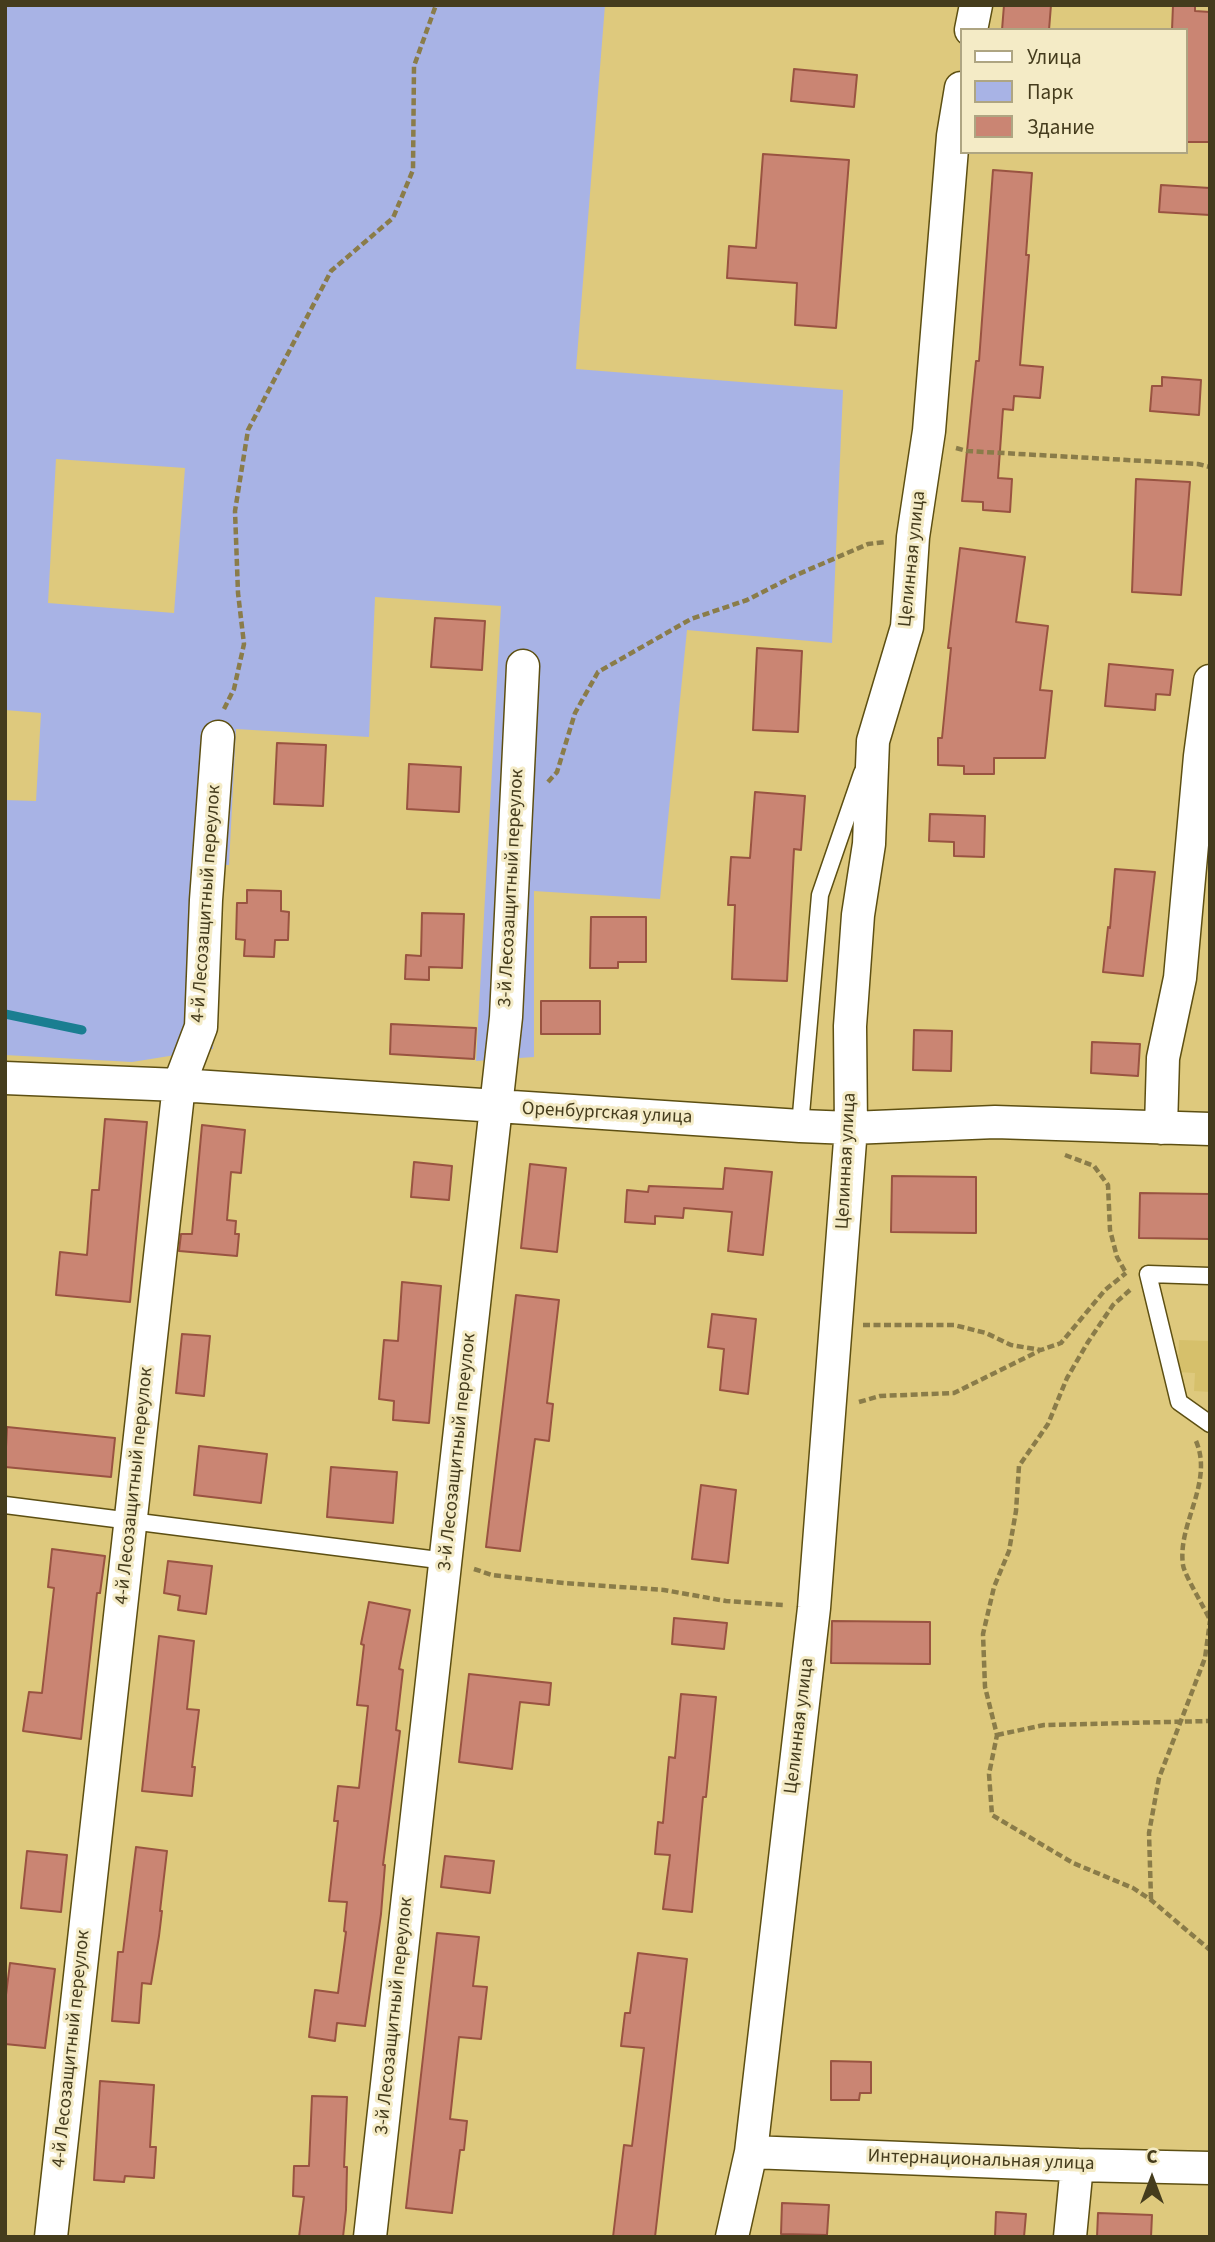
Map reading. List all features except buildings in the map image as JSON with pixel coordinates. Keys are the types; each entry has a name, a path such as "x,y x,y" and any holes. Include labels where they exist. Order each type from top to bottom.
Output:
{"street":[{"path":"971,28 976,5"},
{"name":"Целинная улица","path":"732,2237 751,2152 814,1608 851,1128 850,1026 858,915 869,844 873,741 907,627 912,537 929,431 953,136 960,94"},
{"name":"3-й Лесозащитный переулок","path":"370,2237 506,1017 523,666"},
{"path":"1161,1128 1163,1058 1180,978 1200,756 1210,681"},
{"name":"4-й Лесозащитный переулок","path":"51,2237 179,1085 201,1027 206,900 218,737"},
{"name":"Оренбургская улица","path":"5,1078 179,1085 800,1126 851,1128 995,1122 1210,1129"},
{"name":"Интернациональная улица","path":"751,2152 1210,2168"},
{"path":"1070,2237 1077,2165"}],"lane":[{"path":"800,1126 820,895 873,741"},
{"path":"1210,1276 1148,1274 1179,1402 1210,1424"},
{"path":"5,1505 446,1561"}],"path":[{"path":"218,737 224,708 234,689 244,644 237,593 235,511 248,430 331,271 393,218 413,170 414,66 436,5"},
{"path":"929,431 952,446 967,451 1184,463 1210,467"},
{"path":"540,790 557,772 575,713 598,672 691,619 747,600 868,544 912,537"},
{"path":"1055,1151 1094,1166 1108,1185 1110,1230 1117,1257 1126,1273"},
{"path":"827,1431 859,1402 880,1396 954,1393 1041,1350 1061,1343 1105,1290 1126,1273 1148,1274"},
{"path":"1148,1274 1113,1305 1067,1378 1048,1424 1019,1466 1016,1511 1009,1551 994,1587 982,1634 985,1687 997,1735 989,1774 992,1815 1073,1863 1133,1888 1152,1900 1210,1950"},
{"path":"836,1326 954,1325 986,1333 1011,1345 1041,1350"},
{"path":"1152,1900 1149,1833 1159,1778 1205,1658 1210,1620 1183,1567 1184,1535 1198,1492 1200,1452 1179,1402"},
{"path":"446,1561 492,1575 664,1590 726,1601 814,1608"},
{"path":"997,1735 1044,1725 1210,1721"}],"shaded area":[{"path":"1179,1340 1210,1341 1210,1392 1194,1391 1195,1373 1178,1372"}],"green space":[{"path":"5,5 605,5 576,369 843,390 832,643 687,630 660,899 534,891 534,1057 476,1061 501,606 375,597 369,737 236,729 229,865 222,865 213,1049 132,1062 5,1055 5,800 36,801 41,713 5,710","holes":["56,459 185,468 174,613 48,603"]}],"waterway":[{"path":"5,1014 82,1030"}]}
